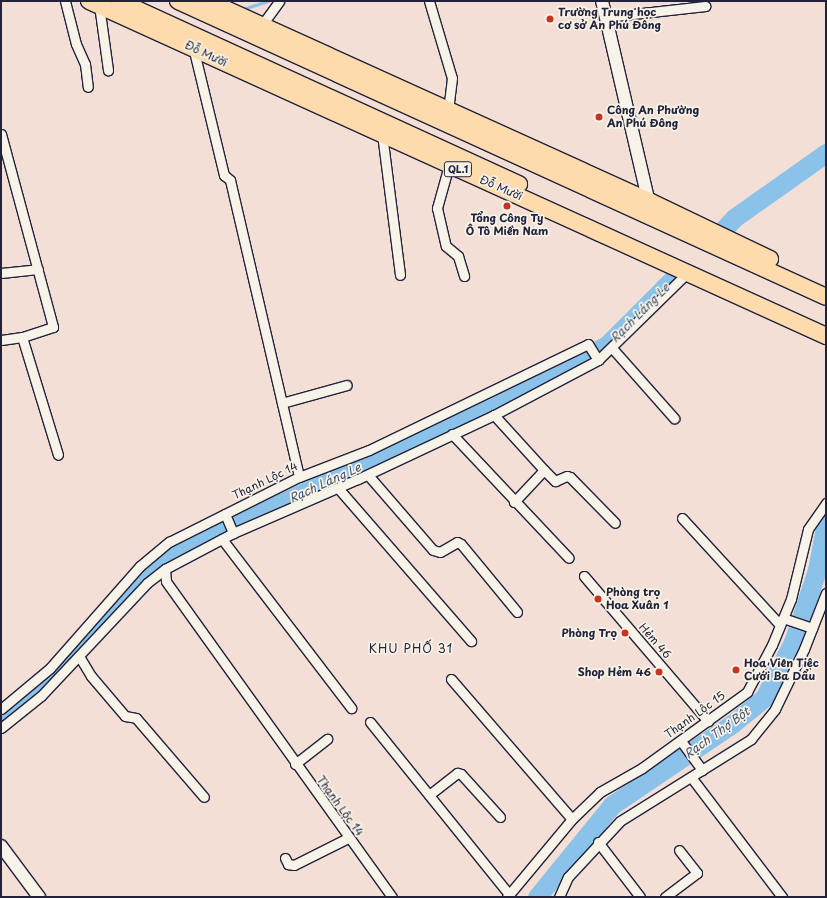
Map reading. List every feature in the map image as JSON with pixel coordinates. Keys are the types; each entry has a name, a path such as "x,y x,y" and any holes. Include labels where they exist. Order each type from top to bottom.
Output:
{"highway":[{"name":"Đỗ Mười","path":"119,1 192,41 382,134 826,336"},
{"path":"178,1 258,31 448,110 826,297"},
{"path":"208,1 258,31 650,209 826,286"},
{"name":"Đỗ Mười","path":"94,3 192,41 826,324"}],"street":[{"path":"65,1 76,44 85,64 88,87"},
{"path":"258,31 279,1"},
{"path":"429,1 452,78 448,110"},
{"path":"602,1 650,209"},
{"path":"94,3 108,70"},
{"path":"606,17 704,6"},
{"path":"192,41 224,175 230,180 300,477"},
{"path":"1,134 53,327 22,337 1,340"},
{"path":"382,134 400,275"},
{"path":"449,165 437,208 446,246 458,256 464,276"},
{"path":"1,274 38,269"},
{"path":"1,728 41,696 147,583 165,568 233,533 368,475 494,415 598,360 612,348 687,273"},
{"path":"22,337 58,455"},
{"name":"Thạnh Lộc 14","path":"1,709 50,668 140,566 169,542 300,477 369,450 588,344 598,360"},
{"path":"612,348 674,418"},
{"path":"282,403 347,385"},
{"path":"494,415 555,482 567,476 570,477 615,523"},
{"path":"452,434 514,502 569,558"},
{"path":"514,502 544,470"},
{"path":"368,475 433,550 440,552 458,542 461,544 517,612"},
{"path":"338,488 471,641"},
{"name":"Thạnh Lộc 15","path":"508,896 572,819 600,792 642,768 747,692 782,622 791,600 808,530 826,503"},
{"path":"225,514 233,533"},
{"path":"682,518 782,622 812,628"},
{"path":"222,539 351,708"},
{"name":"Thạnh Lộc 14","path":"165,568 166,581 295,764 392,897"},
{"name":"Hẻm 46","path":"584,576 708,721"},
{"path":"559,897 568,877 598,842 620,821 751,739 775,709 812,628 826,593"},
{"path":"80,656 91,676 125,716 136,718 204,797"},
{"path":"451,679 572,819"},
{"path":"370,722 508,896"},
{"path":"295,764 327,739"},
{"path":"681,741 702,770"},
{"path":"429,795 457,773 461,774 500,817"},
{"path":"691,777 782,897"},
{"path":"285,858 288,864 294,865 348,838"},
{"path":"598,842 640,897"},
{"path":"1,846 39,897"},
{"path":"665,897 697,873 679,850"}],"waterway":[{"path":"243,9 268,1"},
{"name":"Rạch Láng Le","path":"723,230 734,218 826,153"},
{"name":"Rạch Láng Le","path":"1,721 54,675 138,580 170,554 482,410 607,345 674,278"},
{"name":"Rạch Thợ Bột","path":"537,897 612,805 732,724 764,698 793,642 817,570 826,522"}],"place":[{"name":"Trường Trung học cơ sở An Phú Đông","path":"550,19"},
{"name":"Công An Phường An Phú Đông","path":"599,117"},
{"name":"Tổng Công Ty Ô Tô Miền Nam","path":"507,206"},
{"name":"Phòng trọ Hoa Xuân 1","path":"598,599"},
{"name":"Phòng Trọ","path":"625,633"},
{"name":"Hoa Viên Tiệc Cưới Ba Dẩu","path":"736,670"},
{"name":"Shop Hẻm 46","path":"659,672"}],"district":[{"name":"KHU PHỐ 31","path":"411,649"}]}
